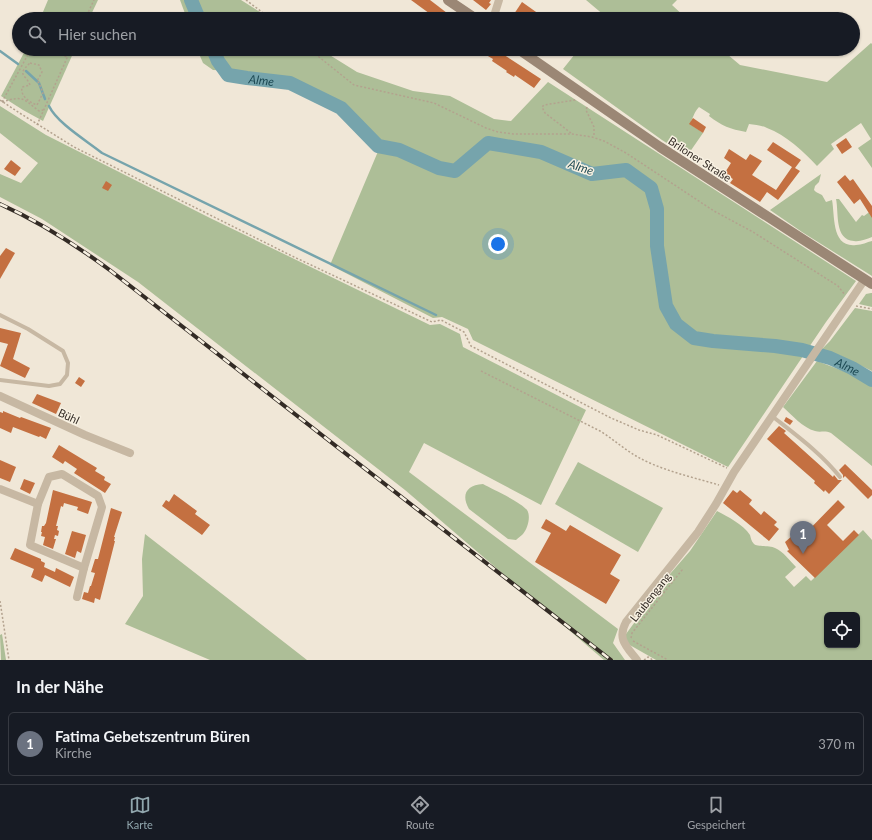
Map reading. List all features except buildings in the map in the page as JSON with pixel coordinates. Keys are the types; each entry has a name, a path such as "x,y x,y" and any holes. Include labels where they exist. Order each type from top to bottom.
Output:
{"main road":[{"path":"448,0 466,12"},
{"name":"Briloner Straße","path":"528,56 732,195 869,282"}],"street":[{"path":"495,12 499,0"},
{"path":"637,660 625,645 622,636 626,622 698,532 716,504 724,487 772,416 850,302 869,282"},
{"name":"Bühl","path":"0,396 85,435 130,453"},
{"path":"77,597 102,507 98,496 62,474 49,477 38,504 30,545 84,568"},
{"path":"0,489 38,504"}],"lane":[{"path":"0,315 28,329 63,351 68,363 67,375 60,384 49,386 32,385 0,380"},
{"path":"772,416 816,452 840,477"}],"path":[{"path":"88,12 94,0"},
{"path":"246,0 262,12"},
{"path":"2,102 27,56"},
{"path":"318,56 354,85 434,103 486,128 498,132 513,134 572,134 592,136 626,153 714,211 753,232 838,286 850,302 872,309"},
{"path":"37,125 67,57"},
{"path":"2,102 13,98 20,98 30,102 37,105 43,93 37,81 42,72 39,65 33,62 22,72 22,75 30,85 22,87 22,94 30,102 39,111 43,110"},
{"path":"572,134 545,113 542,108 544,105 575,100 580,92"},
{"path":"0,100 37,125 74,147 292,256 432,322 441,320 464,332 471,346 611,418 639,430 657,435 734,472"},
{"path":"586,110 594,127 594,137"},
{"path":"481,371 600,431 644,460 724,487"},
{"name":"Laubengang","path":"668,660 633,641 631,637 632,633 682,570 674,562"},
{"path":"0,601 9,660"},
{"path":"0,633 4,632"},
{"path":"643,660 648,657 653,660"}],"green space":[{"path":"48,0 98,0 92,12 43,12"},
{"path":"180,0 241,0 260,12 184,12"},
{"path":"586,0 677,0 672,5 680,12 600,12"},
{"path":"871,43 872,44 872,168 858,148 871,139 861,123 831,144 834,149 817,166 794,144 774,131 762,126 749,124 746,132 731,128 722,125 709,116 710,114 699,107 690,124 703,133 687,156 662,140 563,69 573,56 729,56 740,65 827,82 856,56 860,56 860,53"},
{"path":"22,56 72,56 43,121 1,96"},
{"path":"200,56 331,56 357,72 413,91 450,96 494,119 511,121 548,82 856,281 826,322 728,467 473,340 468,329 442,317 433,318 330,265 382,142 344,105 291,79 235,71 213,70 203,63"},
{"path":"0,106 46,135 210,218 430,325 440,324 460,334 463,347 586,410 541,505 424,443 409,472 618,629 613,643 625,660 604,660 405,490 138,282 42,219 0,197 0,174 21,183 38,163 0,133"},
{"path":"821,174 819,182 815,186 814,190 822,195 826,202 832,200 834,222 838,236 848,245 860,245 872,241 872,276 770,210"},
{"path":"836,199 839,199 856,222 862,215 864,216 872,210 872,237 856,241 843,236 840,231"},
{"path":"872,293 872,307 859,304 866,294"},
{"path":"855,308 872,311 872,371 841,356 822,349 830,341"},
{"path":"817,361 851,374 872,387 872,466 831,433 817,432 806,427 783,407"},
{"path":"578,462 663,508 638,552 555,504"},
{"path":"483,484 513,500 527,510 529,515 528,525 523,534 516,540 508,539 469,509 465,495 473,486"},
{"path":"717,511 743,527 750,535 754,544 773,547 781,551 796,567 785,577 794,587 806,576 811,581 863,530 872,540 872,660 656,660 628,644 626,634 670,574 690,551"},
{"path":"145,534 307,660 210,660 125,624 143,596 142,559"},
{"path":"2,634 6,660 1,660 0,635"}],"waterway":[{"name":"Alme","path":"191,0 196,12"},
{"path":"0,51 18,64"},
{"name":"Alme","path":"216,56 228,75 290,83 341,108 378,146 399,150 439,168 455,171 488,143 541,152 592,174 626,170 651,188 657,209 657,246 666,306 676,324 694,338 802,350 830,358 852,368 872,380"},
{"path":"26,71 39,83 45,99"},
{"path":"49,106 65,125 102,153 436,315"}],"railway":[{"path":"0,204 57,234 111,271 611,660"}],"place":[{"name":"Fatima Gebetszentrum Büren","path":"803,554"}]}
